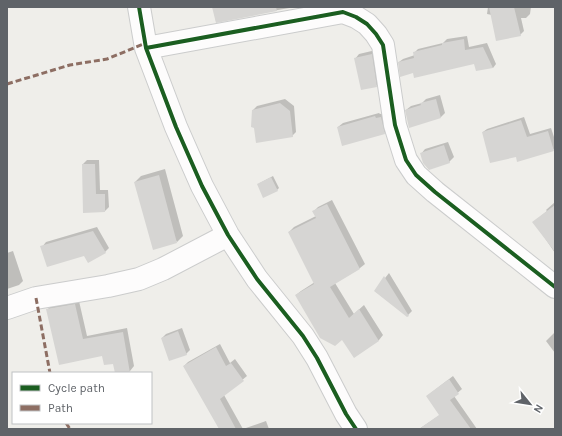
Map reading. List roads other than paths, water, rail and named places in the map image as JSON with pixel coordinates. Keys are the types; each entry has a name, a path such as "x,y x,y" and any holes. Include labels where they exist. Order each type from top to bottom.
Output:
{"street":[{"path":"139,7 146,48 182,140 202,186 228,235 257,279 303,336 317,358 346,414 356,429"},
{"path":"146,48 343,12 356,17 367,24 383,45 394,125 406,160 416,175 435,192 555,287"},
{"path":"7,308 36,298 108,286 139,279 163,269 228,235"}]}
